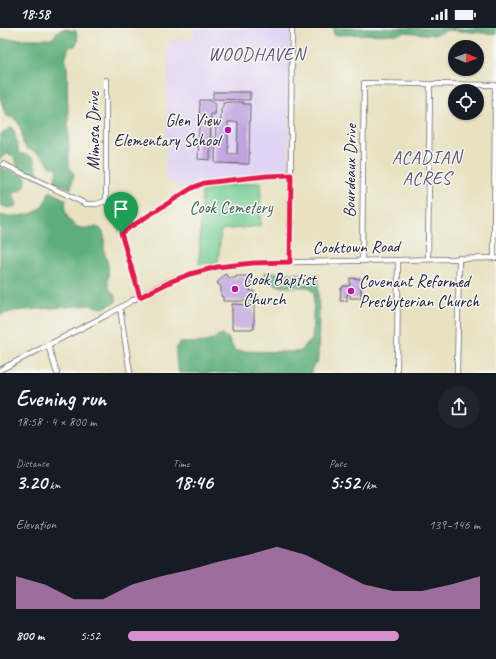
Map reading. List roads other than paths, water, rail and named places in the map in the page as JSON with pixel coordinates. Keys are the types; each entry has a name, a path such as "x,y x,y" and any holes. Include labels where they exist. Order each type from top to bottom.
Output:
{"street":[{"path":"290,262 292,28"},
{"name":"Mimosa Drive","path":"106,80 106,201 121,233 140,297"},
{"name":"Bourdeaux Drive","path":"362,260 364,83 430,85"},
{"path":"428,259 430,85 495,85 495,258"},
{"path":"3,164 86,204 96,204 106,201"},
{"path":"121,233 192,188 204,183 266,176 291,175"},
{"path":"458,373 459,258"},
{"name":"Cooktown Road","path":"0,370 172,281 190,274 217,267 253,263 495,258"},
{"path":"397,373 398,260"},
{"path":"120,308 130,373"},
{"path":"48,345 57,373"}],"place":[{"name":"Glen View Elementary School","path":"228,130"},
{"name":"Cook Baptist Church","path":"235,289"},
{"name":"Covenant Reformed Presbyterian Church","path":"351,291"}],"district":[{"name":"WOODHAVEN","path":"257,54"},
{"name":"ACADIAN ACRES","path":"427,167"}],"park label":[{"name":"Cook Cemetery","path":"231,207"}]}
